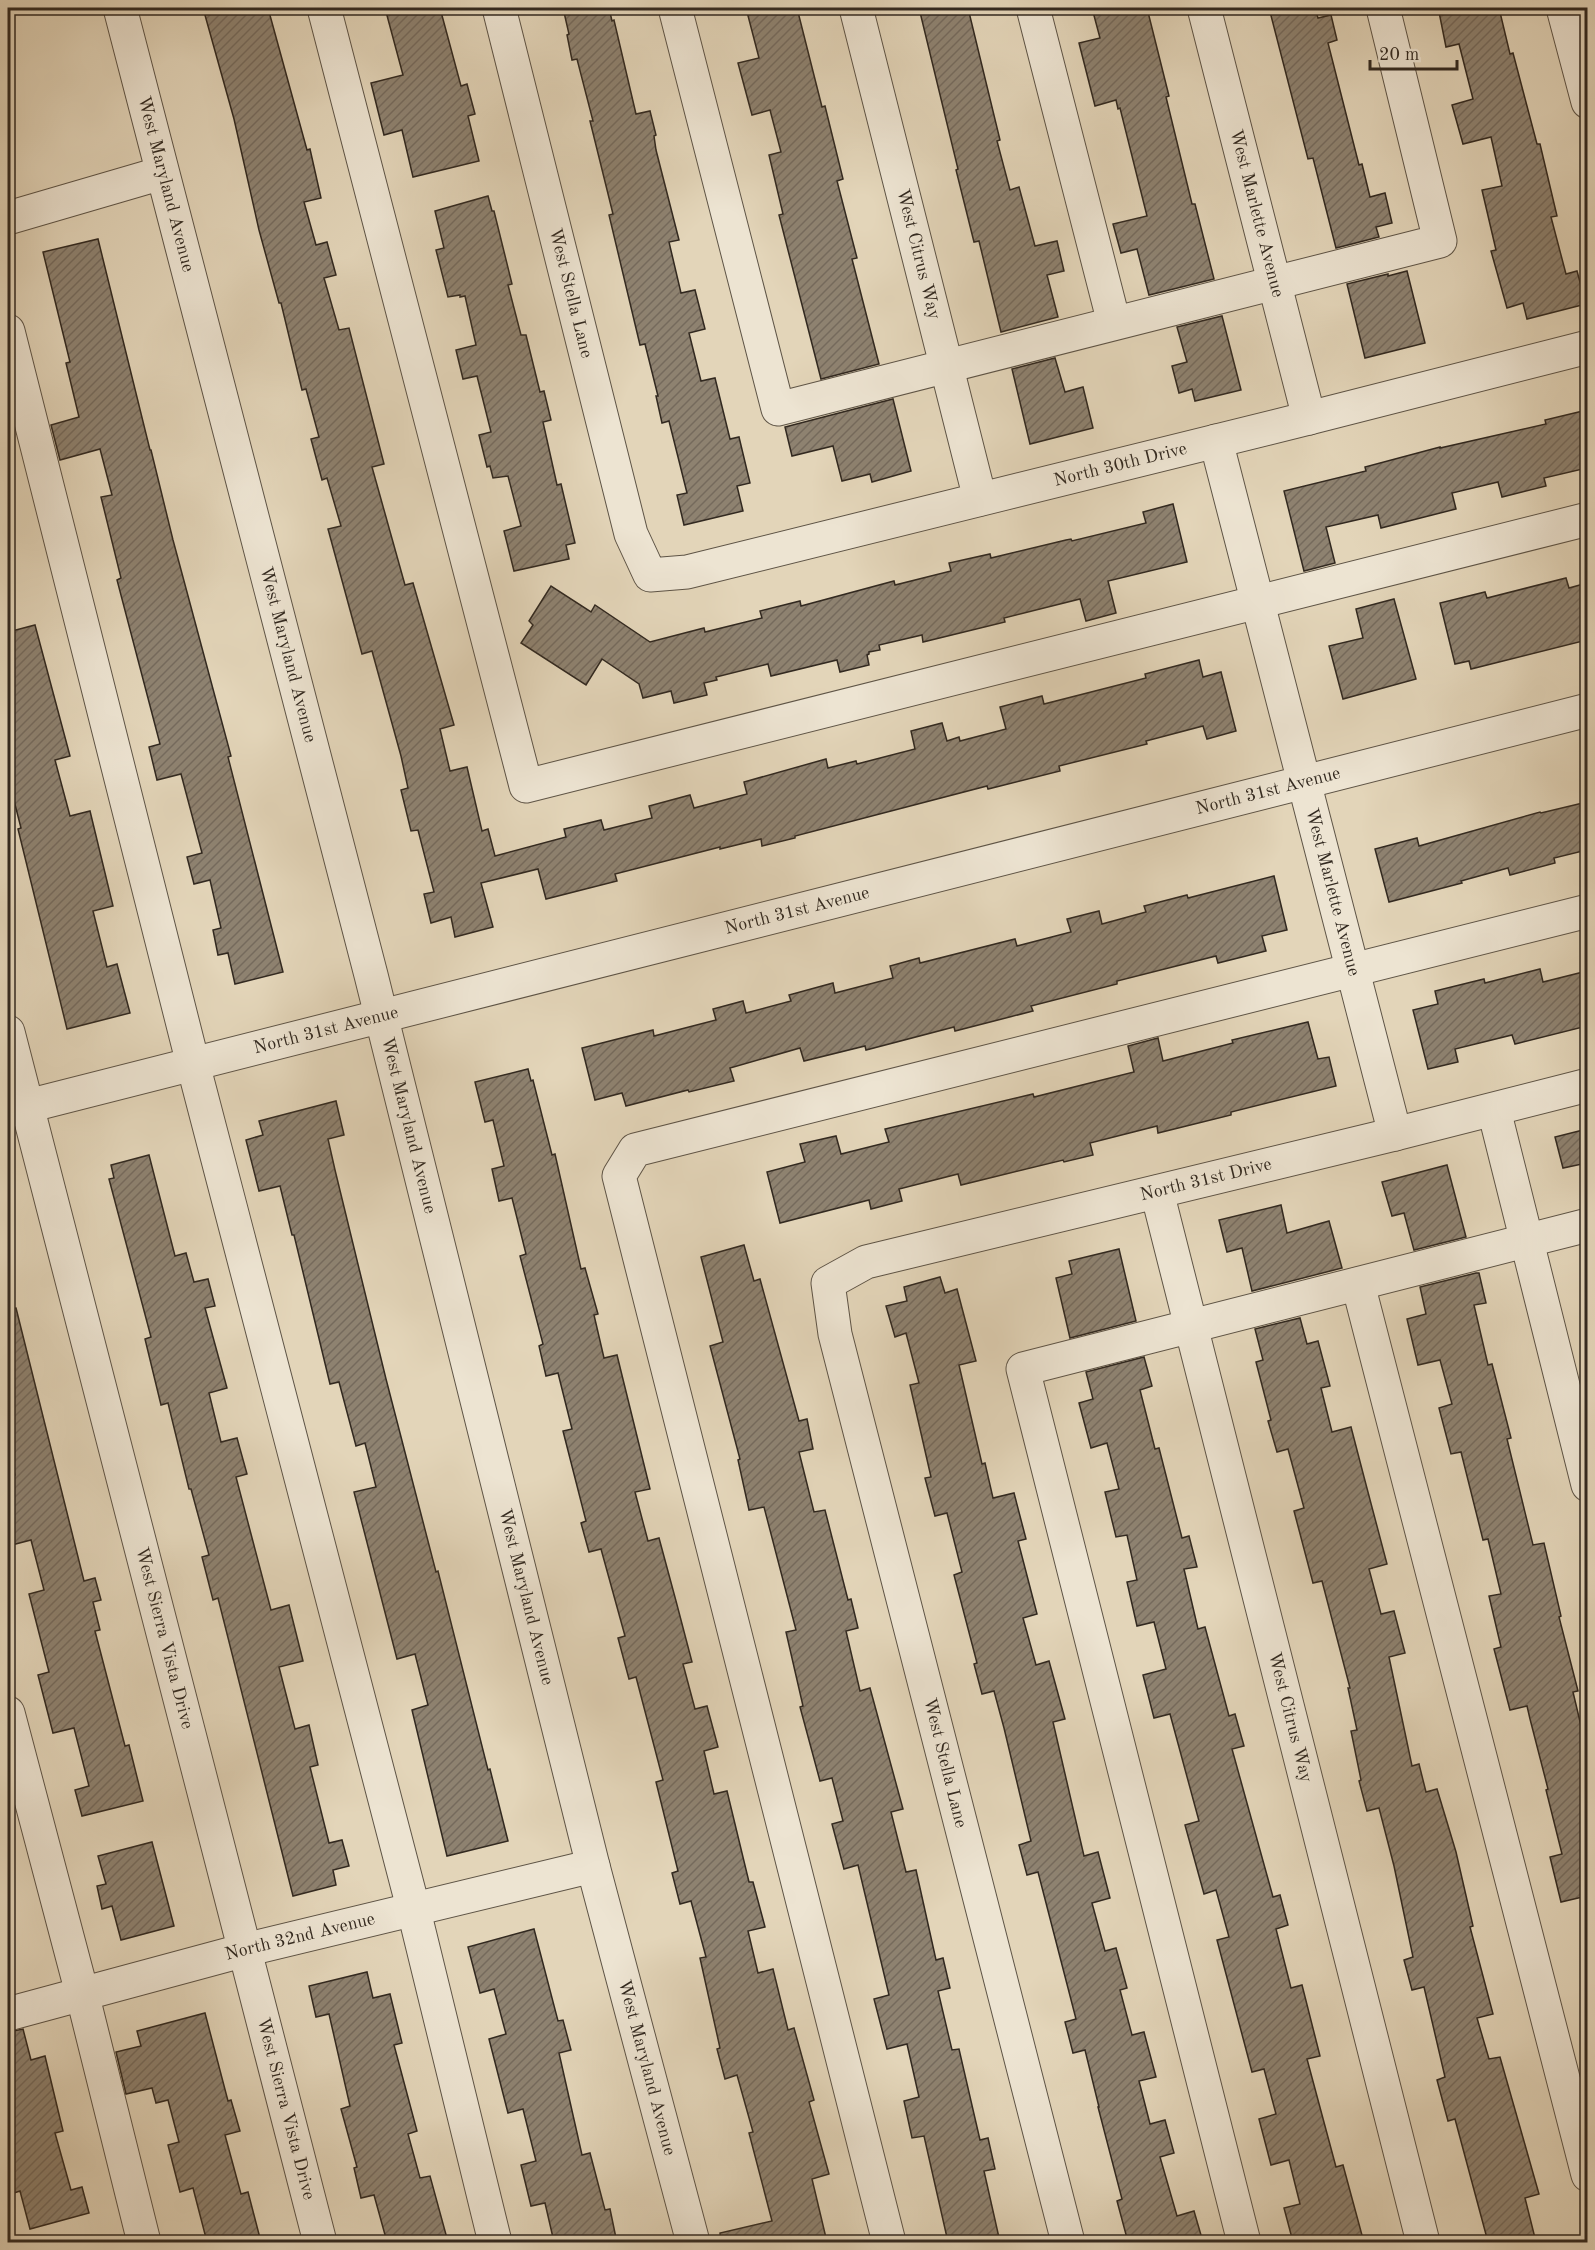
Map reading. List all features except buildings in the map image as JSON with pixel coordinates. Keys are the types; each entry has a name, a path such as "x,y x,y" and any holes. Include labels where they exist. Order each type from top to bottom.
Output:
{"street":[{"name":"West Maryland Avenue","path":"120,8 371,975 593,1866 693,2242"},
{"path":"324,8 526,786 1587,519"},
{"name":"West Stella Lane","path":"499,8 632,534 651,575"},
{"path":"675,8 778,409 1440,241 1383,8"},
{"name":"West Citrus Way","path":"856,8 981,499"},
{"path":"1033,8 1114,323"},
{"name":"West Marlette Avenue","path":"1204,8 1309,418"},
{"path":"1563,8 1587,102"},
{"path":"8,218 162,173"},
{"path":"8,331 193,1064 414,1911 495,2242"},
{"name":"North 30th Drive","path":"651,575 687,572 1309,418 1587,346"},
{"name":"West Marlette Avenue","path":"1216,441 1395,1134"},
{"name":"North 31st Avenue","path":"18,1108 1587,710"},
{"path":"889,2242 619,1176 634,1150 1587,911"},
{"name":"West Sierra Vista Drive","path":"8,1032 18,1108 245,1950 320,2242"},
{"name":"North 31st Drive","path":"828,1282 866,1262 1494,1110 1587,1085"},
{"path":"1494,1110 1587,1485"},
{"name":"West Citrus Way","path":"1157,1192 1423,2242"},
{"path":"1244,2242 1023,1369 1587,1226"},
{"name":"West Stella Lane","path":"828,1282 838,1346 1068,2242"},
{"path":"1358,1284 1587,2175"},
{"path":"8,1713 82,1993 144,2242"},
{"name":"North 32nd Avenue","path":"8,2014 245,1950 593,1866"}]}
